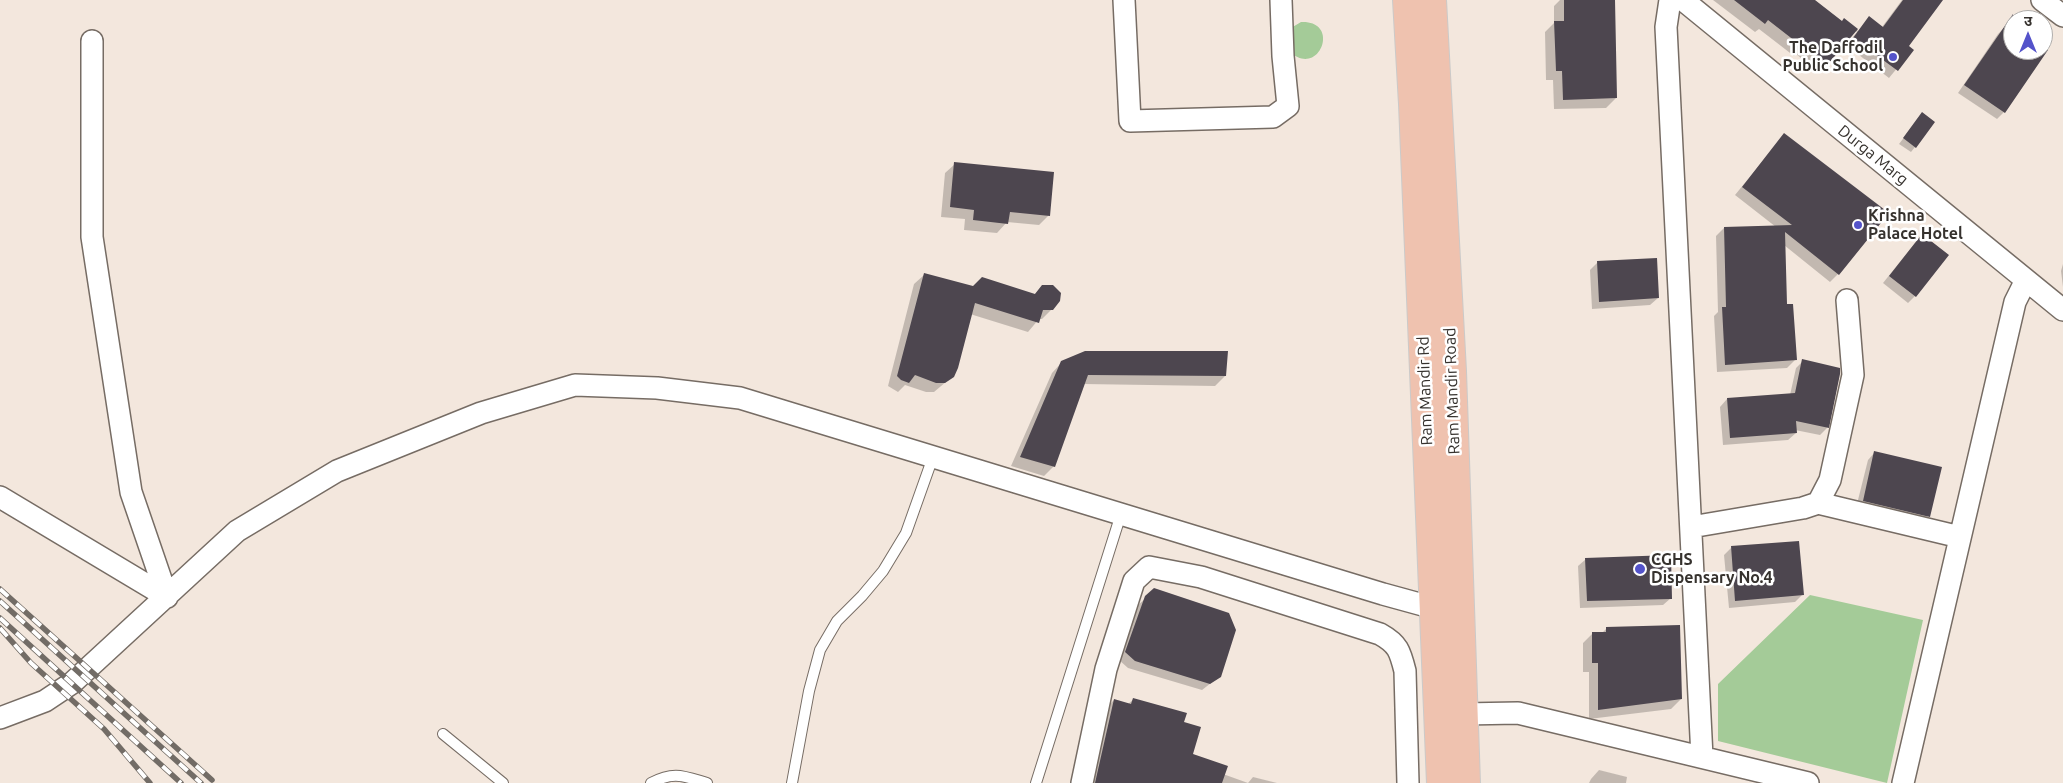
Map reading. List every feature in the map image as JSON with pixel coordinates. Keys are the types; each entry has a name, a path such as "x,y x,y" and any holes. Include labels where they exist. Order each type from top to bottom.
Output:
{"main road":[{"name":"Ram Mandir Rd","path":"1407,0 1441,783"},
{"name":"Ram Mandir Road","path":"1432,0 1452,371 1466,783"}],"street":[{"path":"1124,0 1130,121 1272,117 1288,106 1283,56 1281,0"},
{"path":"1670,0 1666,27 1702,757"},
{"name":"Durga Marg","path":"1683,0 2063,310"},
{"path":"2042,0 2063,16"},
{"path":"92,41 92,237 131,492 167,597"},
{"path":"1903,783 2015,302 2026,280"},
{"path":"1818,503 1830,480 1853,375 1847,300"},
{"path":"0,718 45,701 72,683 237,531 337,471 481,413 576,385 657,388 740,398 1434,608 1461,609"},
{"path":"0,497 167,597"},
{"path":"1691,527 1803,508 1818,503 1960,537"},
{"path":"122,570 156,566"},
{"path":"1082,783 1106,669 1134,581 1148,567 1201,577 1380,634 1394,642 1401,654 1406,671 1408,783"},
{"path":"1463,714 1518,713 1808,783"},
{"path":"1407,741 1439,744"}],"lane":[{"path":"792,783 809,691 820,650 837,621 883,571 906,533 933,457"},
{"path":"1036,783 1121,514"},
{"path":"443,734 503,783"},
{"path":"651,783 665,776 674,775 707,783"}],"green space":[{"path":"1301,22 1313,24 1321,30 1323,38 1322,47 1317,54 1309,58 1300,58 1289,51 1291,28"},
{"path":"1810,595 1923,620 1887,783 1718,741 1718,684"}],"building":[{"path":"1564,0 1615,0 1617,98 1563,100 1562,71 1556,71 1554,21 1564,21"},
{"path":"1734,0 1815,0 1842,21 1844,18 1858,29 1828,64 1805,45 1804,48 1768,20 1765,24"},
{"path":"1903,0 1943,0 1909,46 1914,50 1898,71 1853,38 1869,16 1883,27"},
{"path":"2003,28 2003,60 2041,60 2005,113 1964,85"},
{"path":"1922,112 1935,122 1916,148 1903,138"},
{"path":"1784,133 1889,213 1839,275 1785,232 1787,304 1793,304 1797,360 1725,365 1722,307 1726,307 1724,227 1792,225 1742,187"},
{"path":"954,162 1054,172 1050,216 1010,212 1008,224 973,220 974,210 950,207"},
{"path":"1922,234 1949,255 1916,297 1889,276"},
{"path":"1657,258 1659,298 1599,302 1597,261"},
{"path":"924,273 973,286 982,277 1035,294 1042,285 1053,285 1061,293 1060,301 1053,310 1043,310 1039,323 975,303 954,377 945,383 936,383 915,375 909,383 897,376"},
{"path":"1085,351 1228,351 1226,376 1088,375 1055,467 1020,457 1061,361"},
{"path":"1802,359 1840,368 1829,428 1796,421 1797,433 1730,438 1727,398 1795,393"},
{"path":"1874,451 1942,467 1930,517 1863,501"},
{"path":"1799,541 1804,595 1735,601 1731,546"},
{"path":"1671,555 1672,599 1587,601 1585,558"},
{"path":"1154,588 1229,613 1236,630 1221,677 1210,684 1135,661 1125,652 1145,596"},
{"path":"1680,625 1682,699 1598,710 1598,663 1592,663 1592,632 1606,632 1606,627"},
{"path":"1133,698 1187,713 1184,722 1201,727 1193,754 1228,766 1222,783 1095,783 1114,699 1131,704"}],"railway":[{"path":"0,589 212,780"},
{"path":"0,601 201,783"},
{"path":"0,618 181,783"},
{"path":"0,628 31,663 104,729 150,783"}],"place":[{"name":"The Daffodil Public School","path":"1893,57"},
{"name":"Krishna Palace Hotel","path":"1858,225"},
{"name":"CGHS Dispensary No.4","path":"1640,569"}]}
